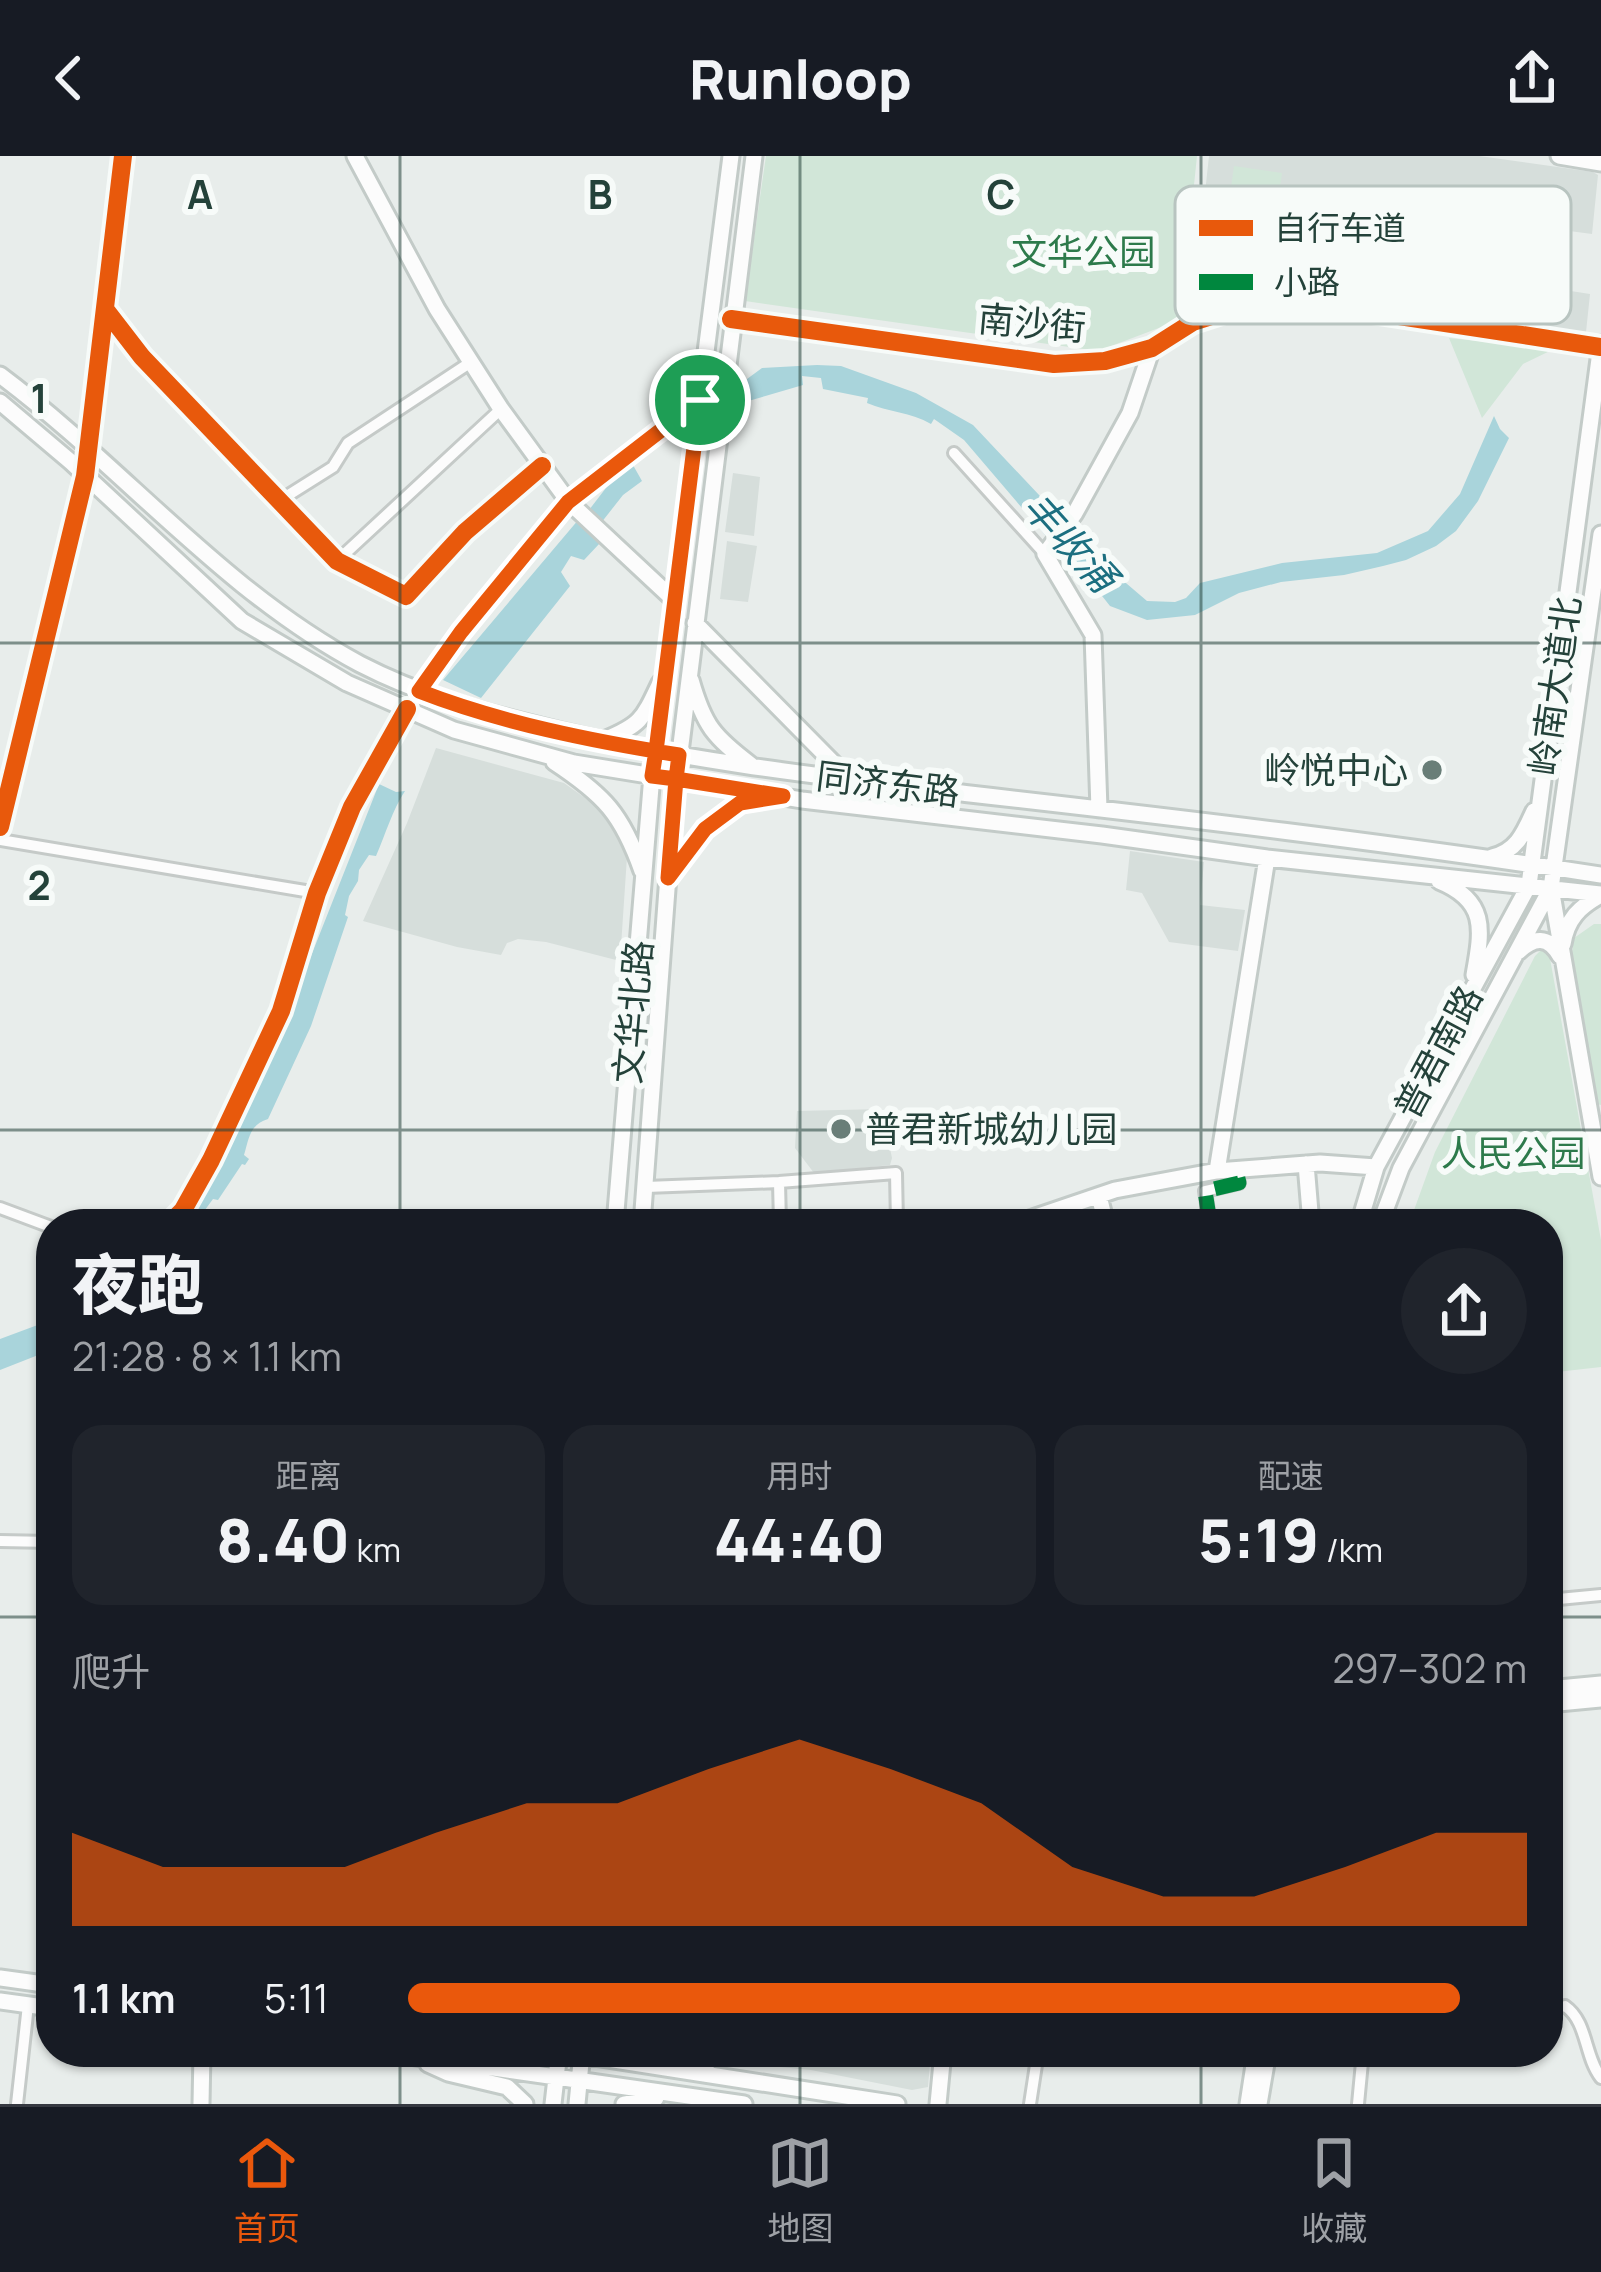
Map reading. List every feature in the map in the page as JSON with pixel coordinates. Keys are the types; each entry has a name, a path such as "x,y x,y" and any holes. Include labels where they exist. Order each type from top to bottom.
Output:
{"main road":[{"path":"0,827 86,476 123,156"},
{"path":"355,156 436,309 501,409 570,504 675,601"},
{"name":"文华北路","path":"616,1209 652,776 731,156"},
{"name":"文华北路","path":"644,1209 676,779 754,156"},
{"path":"1559,156 1601,163"},
{"name":"南沙街","path":"731,319 1054,364 1105,361 1152,348 1190,324"},
{"name":"南沙街","path":"1458,324 1601,345"},
{"name":"岭南大道北","path":"1529,885 1601,345"},
{"path":"1099,809 1093,635 1049,548 1076,513 1130,413 1152,348"},
{"name":"同济东路","path":"0,375 260,600 359,663 457,706 656,751 754,767 1601,875"},
{"name":"同济东路","path":"0,402 242,620 347,682 454,730 574,763 783,796 1267,858 1601,894"},
{"path":"1576,527 1578,586 1588,586 1595,575"},
{"name":"岭南大道北","path":"1601,534 1552,888 1601,1177"},
{"path":"695,623 850,780"},
{"path":"603,740 632,728 646,713 666,669"},
{"path":"689,672 700,713 719,741 754,767"},
{"path":"542,754 585,783 612,809 629,836 644,878"},
{"path":"668,878 705,829 740,803 783,796"},
{"path":"1486,859 1506,854 1521,839 1540,798"},
{"path":"1217,1171 1267,858"},
{"path":"1408,873 1445,883 1468,896 1480,932 1471,992"},
{"name":"普君南路","path":"1363,1209 1376,1167 1529,885"},
{"name":"普君南路","path":"1386,1209 1401,1168 1552,888"},
{"path":"1562,959 1565,932 1577,909 1601,894"},
{"path":"1514,955 1528,943 1543,940 1562,959"},
{"path":"1060,1209 1115,1190 1217,1171 1306,1164 1376,1167"},
{"path":"1306,1164 1310,1209"},
{"path":"1099,1196 1102,1209"},
{"path":"1563,1688 1601,1684"},
{"path":"1563,1703 1601,1700"},
{"path":"0,1978 36,1983"},
{"path":"0,2001 36,2006"},
{"path":"201,2104 202,2067"},
{"path":"434,2067 507,2087 525,2104"},
{"path":"486,2067 744,2104"},
{"path":"553,2104 558,2067"},
{"path":"577,2104 580,2067"},
{"path":"667,2067 897,2104"},
{"path":"692,2067 714,2074"},
{"path":"938,2104 942,2067"},
{"path":"1246,2104 1254,2067"},
{"path":"1259,2104 1265,2067"},
{"path":"624,2104 696,2097"}],"street":[{"path":"105,309 142,357 337,561 406,596 465,532 542,466"},
{"path":"279,501 333,467 348,442 471,362"},
{"path":"419,691 461,632 570,504 700,400"},
{"path":"337,561 501,409"},
{"path":"954,453 1049,548"},
{"path":"184,1209 281,1011 317,893 352,807 407,709"},
{"path":"0,840 317,893"},
{"path":"1207,1209 1204,1191 1239,1184 1237,1169"},
{"path":"646,1187 896,1173 897,1209"},
{"path":"779,1182 780,1209"},
{"path":"0,1208 36,1221"},
{"path":"0,1541 36,1542"},
{"path":"1563,1599 1601,1595"},
{"path":"17,2104 28,2005"},
{"path":"1563,2006 1575,2013 1590,2064 1601,2078"},
{"path":"713,2067 714,2074"},
{"path":"1030,2104 1036,2067"},
{"path":"1358,2104 1362,2067"}],"shaded area":[{"path":"1209,156 1479,156 1598,175 1592,234 1571,231 1571,186 1206,186"},
{"path":"1571,291 1590,294 1586,332 1526,324 1571,324"},
{"path":"733,473 760,477 754,536 725,532"},
{"path":"727,541 757,546 748,602 720,599"},
{"path":"436,748 564,783 616,826 627,857 620,961 518,939 507,943 501,955 363,921"},
{"path":"1130,851 1204,862 1200,905 1245,910 1238,951 1169,942 1142,893 1126,890"},
{"name":"普君新城幼儿园","path":"882,1109 890,1165 814,1173 795,1148 797,1111"},
{"path":"780,2067 930,2067 928,2087 912,2090"}],"green space":[{"name":"文华公园","path":"766,156 1197,156 1194,186 1175,186 1175,322 1098,351 745,301"},
{"path":"1234,166 1282,173 1280,186 1231,186"},
{"path":"1449,338 1554,349 1523,364 1482,418"},
{"path":"1601,924 1601,1105 1597,1104 1569,973 1574,938"},
{"name":"人民公园","path":"1541,950 1549,953 1601,1240 1601,1367 1563,1371 1563,1209 1414,1209 1435,1152"}],"water":[{"name":"丰收涌","path":"841,366 916,393 973,425 1106,566 1147,601 1175,602 1200,583 1282,563 1377,553 1428,531 1460,494 1494,416 1509,438 1478,501 1456,531 1436,546 1383,566 1239,593 1195,615 1147,620 1110,606 964,440 934,419 931,424 875,406 867,403 868,398 823,389 821,378 802,376 803,385 745,402 747,379 762,368"},
{"path":"629,458 642,481 623,495 601,523 589,510"},
{"path":"579,519 600,543 584,560 571,556 561,572 570,586 481,698 443,680"},
{"path":"379,784 405,791 376,856 369,855 359,870 311,1026 268,1119 251,1133 244,1155 249,1159 218,1200 213,1199 206,1209 188,1209 279,1037"},
{"path":"36,1326 36,1356 0,1370 0,1339"}],"marked path":[{"path":"1208,1209 1205,1191 1239,1183 1236,1170"}],"cycle path":[{"path":"0,827 85,476 123,156"},
{"path":"105,309 142,357 337,561 406,596 465,532 542,466"},
{"path":"731,319 1054,364 1105,361 1152,348 1190,324"},
{"path":"1451,324 1601,347"},
{"path":"184,1209 281,1011 317,893 352,807 407,709"}],"place":[{"name":"岭悦中心","path":"1432,770"},
{"name":"普君新城幼儿园","path":"841,1129"}],"route":[{"path":"700,400 568,502 419,691 457,706 576,735 656,751 679,755 676,779 783,796 740,803 705,829 668,878 676,779 652,776 656,751 700,400"}]}
